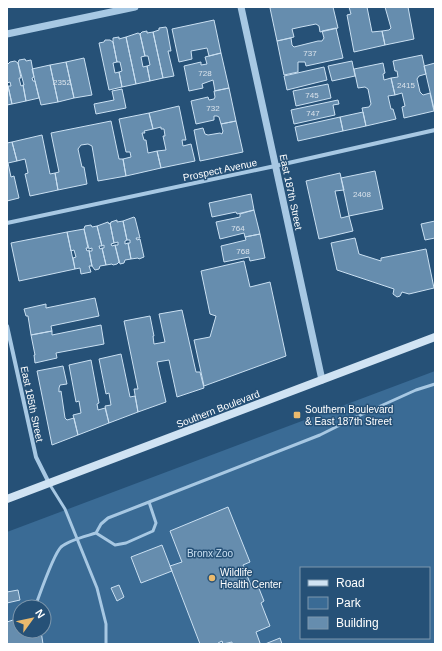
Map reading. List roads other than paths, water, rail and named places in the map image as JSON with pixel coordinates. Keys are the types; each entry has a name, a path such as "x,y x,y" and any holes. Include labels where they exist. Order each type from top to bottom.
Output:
{"main road":[{"name":"Southern Boulevard","path":"7,499 435,337"}],"street":[{"path":"7,34 135,7"},
{"name":"East 187th Street","path":"241,7 322,380"},
{"name":"Prospect Avenue","path":"7,223 275,166 435,130"},
{"name":"East 185th Street","path":"7,326 36,458 49,483"}],"lane":[{"path":"38,599 53,560 62,547 77,539 96,533 101,524 108,518 320,435 416,390 435,384"},
{"path":"49,483 65,509 97,588 106,624 106,644"},
{"path":"96,533 115,545 126,543 153,531 156,523 149,502"}],"place":[{"name":"Southern Boulevard & East 187th Street","path":"297,415"},
{"name":"Wildlife Health Center","path":"212,578"}],"park label":[{"name":"Bronx Zoo","path":"210,553"}]}
